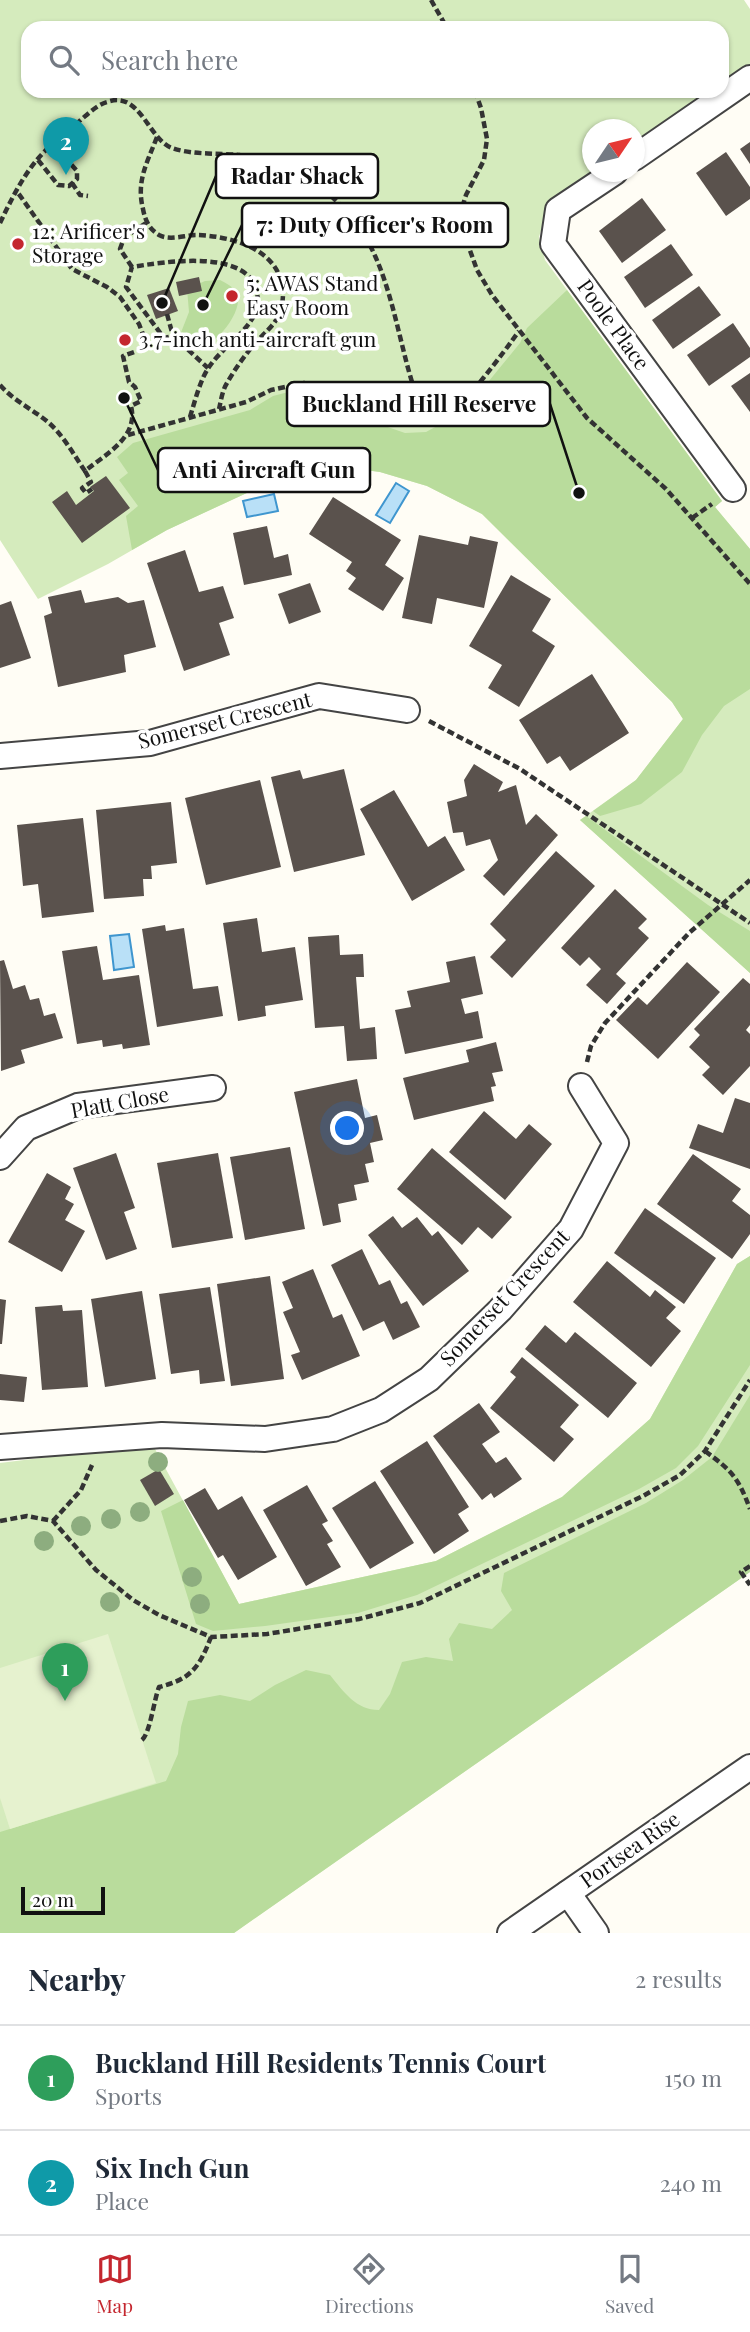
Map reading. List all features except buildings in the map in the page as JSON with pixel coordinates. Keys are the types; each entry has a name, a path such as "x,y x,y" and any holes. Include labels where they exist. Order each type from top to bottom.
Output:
{"street":[{"path":"729,93 750,78"},
{"path":"645,151 721,98"},
{"name":"Poole Place","path":"600,182 558,211 553,244 733,489"},
{"name":"Somerset Crescent","path":"0,756 150,744 319,696 407,710"},
{"name":"Somerset Crescent","path":"0,1447 162,1435 265,1439 333,1429 381,1410 429,1379 500,1310 570,1228 616,1143 581,1086"},
{"name":"Platt Close","path":"0,1157 26,1128 78,1106 213,1088"},
{"name":"Portsea Rise","path":"510,1933 750,1766"},
{"path":"568,1893 596,1933"}],"path":[{"path":"431,0 443,21"},
{"path":"477,98 487,139 484,160 461,211 462,228 477,270 492,295 587,418 666,489 750,584"},
{"path":"0,223 16,190 38,160 53,144 108,101 118,100 130,104 141,113 157,137 174,149 272,160 323,191 358,225 377,260 412,386 425,418"},
{"path":"157,137 142,176 139,194 146,223 160,236 221,236 258,249 270,259 278,271 283,292 281,310 273,326 257,341 225,386 219,409"},
{"path":"38,160 58,185 69,186 78,179 77,171 53,144"},
{"path":"72,183 80,195 88,196"},
{"path":"16,190 72,269 120,297 139,324 148,347 123,356 129,382 135,387 141,401 131,406 133,412 128,435"},
{"path":"146,223 124,238 120,249 132,267 127,287 164,338 173,337"},
{"path":"132,267 168,261 204,261 239,269 253,281 258,296 257,312 208,368 190,417"},
{"path":"167,314 173,337 208,368"},
{"path":"85,471 128,435 246,402 271,390 304,383 325,390 382,419 425,418 437,421 450,414 480,382 519,331"},
{"path":"0,385 54,428 91,482 82,488 86,493 92,489"},
{"path":"407,710 520,769 750,923"},
{"path":"581,1086 591,1046 605,1023 689,933 750,880"},
{"path":"0,1521 27,1516 53,1521 96,1570 133,1600 159,1615 211,1637 267,1634 359,1619 419,1603 643,1496 680,1475 705,1451 750,1380"},
{"path":"53,1521 81,1490 92,1469 96,1439"},
{"path":"705,1451 731,1471 741,1485 750,1509"},
{"path":"750,1566 741,1572 750,1584"},
{"path":"142,1740 147,1736 153,1702 159,1687 175,1683 192,1673 202,1660 211,1637"}],"green space":[{"path":"0,0 744,0 750,9 750,65 729,80 729,21 21,21 21,98 703,98 645,139 645,119 582,119 582,182 586,182 546,214 539,237 545,260 722,501 715,507 750,549 750,973 580,820 636,780 683,719 672,702 482,514 427,486 380,472 335,466 294,471 167,530 108,564 38,599 0,540"},
{"path":"220,280 236,292 236,309 227,326 213,341 198,347 192,346 180,335 189,312 187,289 205,281"},
{"path":"567,290 722,501 715,507 750,549 750,689 724,706 702,735 682,772 641,804 600,816 593,811 636,780 683,719 672,702 482,514 427,486 380,472 335,466 294,471 167,530 132,550 126,516 138,506 119,480 128,473 117,457 133,443 250,410 273,396 304,388 379,424 405,433 426,432 465,406 484,387 520,343 527,328"},
{"path":"586,816 708,905 750,931 750,973 580,820"},
{"path":"750,1256 750,1572 234,1933 0,1933 0,1463 96,1451 155,1449 239,1604 436,1561 562,1497 650,1419 737,1264"},
{"path":"750,1256 750,1365 698,1446 676,1468 639,1489 417,1595 358,1613 265,1626 213,1631 196,1624 161,1511 183,1500 239,1604 436,1561 562,1497 650,1419 737,1264"},
{"path":"750,1395 750,1572 234,1933 0,1933 0,1832 166,1781 178,1754 188,1701 220,1695 250,1701 306,1670 330,1675 357,1703 379,1710 390,1694 402,1662 426,1657 453,1661 449,1639 459,1623 492,1629 512,1610 501,1591 504,1573 646,1503 683,1480 712,1457"},
{"path":"108,1634 156,1783 10,1829 0,1798 0,1668"}],"water":[{"path":"396,483 409,491 390,523 376,515"},
{"path":"274,494 278,511 247,517 243,501"},
{"path":"129,934 134,967 114,970 110,936"}],"place":[{"name":"Six Inch Gun","path":"66,175"},
{"name":"12: Arificer's Storage","path":"18,244"},
{"name":"5: AWAS Stand Easy Room","path":"232,296"},
{"name":"Radar Shack","path":"162,303"},
{"name":"7: Duty Officer's Room","path":"203,305"},
{"name":"3.7-inch anti-aircraft gun","path":"125,340"},
{"name":"Anti Aircraft Gun","path":"124,398"},
{"name":"Buckland Hill Reserve","path":"579,493"},
{"name":"Buckland Hill Residents Tennis Court","path":"65,1701"}]}
